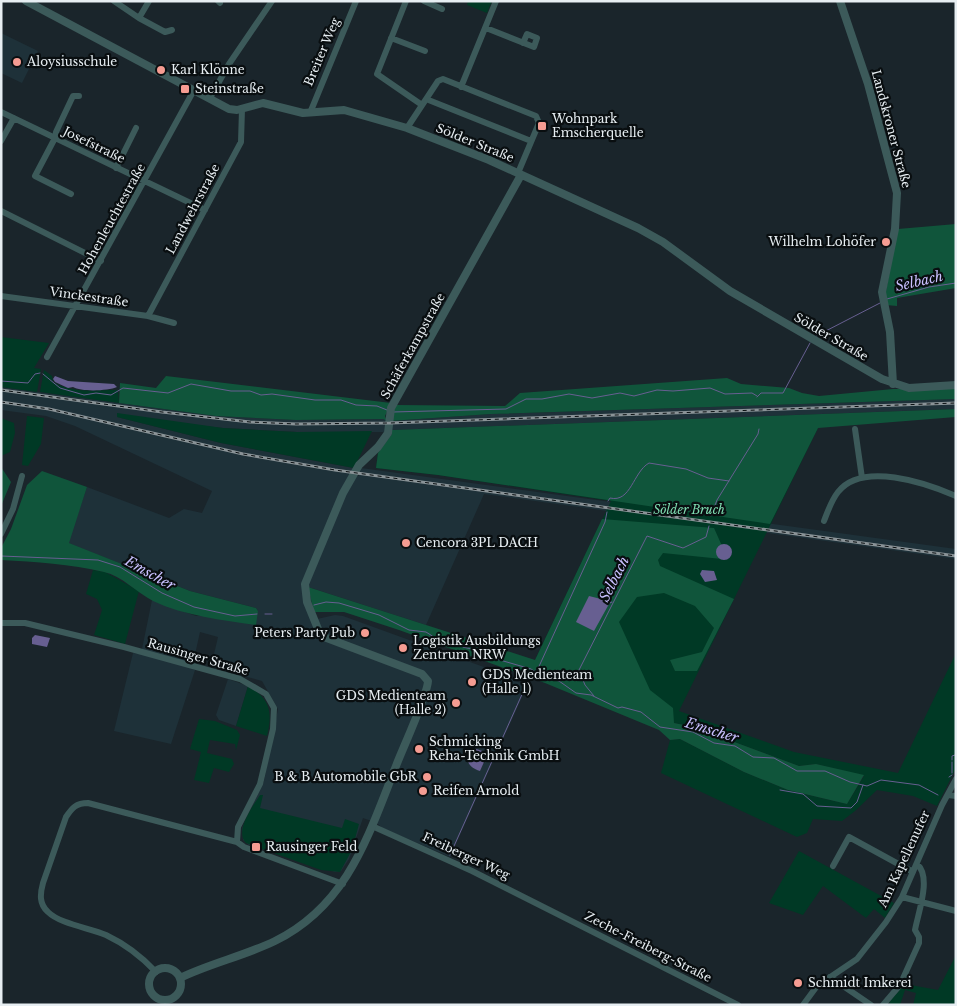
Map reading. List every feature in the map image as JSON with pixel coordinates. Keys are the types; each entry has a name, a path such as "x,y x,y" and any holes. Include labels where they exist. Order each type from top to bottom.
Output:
{"street":[{"path":"114,1 139,18 165,32 172,30"},
{"path":"139,18 149,1"},
{"path":"210,98 228,64 272,1"},
{"name":"Breiter Weg","path":"310,112 356,1"},
{"path":"406,1 377,74 424,102 531,141"},
{"path":"424,1 442,9"},
{"path":"461,87 496,1"},
{"name":"Landskroner Straße","path":"840,1 868,84 897,194 895,228 882,292 890,332 893,384"},
{"name":"Sölder Straße","path":"28,2 229,109 242,109 263,103 297,112 344,110 407,128 519,174 638,228 663,242 730,291 893,384"},
{"path":"486,28 523,43"},
{"path":"391,38 425,51"},
{"path":"407,128 441,80 536,116 538,123 519,174"},
{"name":"Hohenleuchtestraße","path":"46,357 146,182 194,90"},
{"path":"71,194 36,176 73,96 79,96"},
{"name":"Landwehrstraße","path":"148,316 241,142 242,109"},
{"name":"Josefstraße","path":"1,112 205,210"},
{"path":"1,141 14,118"},
{"path":"116,168 136,128"},
{"name":"Schäferkampstraße","path":"372,826 428,681 422,674 324,637 318,629 307,602 305,584 343,493 359,465 378,447 388,433 389,411 519,174"},
{"path":"1,211 102,261"},
{"name":"Vinckestraße","path":"1,296 148,316 174,323"},
{"path":"893,384 909,388 956,385"},
{"path":"855,429 862,478"},
{"path":"1,534 13,509 22,476"},
{"path":"824,521 838,492 848,484 862,478 905,480 956,496"},
{"name":"Rausinger Straße","path":"1,623 25,624 124,647 240,679 266,694 274,708 273,728 260,784 238,826 237,842"},
{"name":"Am Kapellenufer","path":"803,1005 817,986 864,952 886,922 902,897 956,780"},
{"path":"948,795 956,796"},
{"path":"156,972 132,950 115,940 54,917 43,906 40,894 66,817 72,808 80,803 88,803 237,842 244,847 342,884"},
{"path":"180,978 212,963 262,947 288,934 323,907 342,884 358,860 372,826"},
{"name":"Freiberger Weg","path":"372,826 472,870 548,909"},
{"path":"833,866 851,834 913,872"},
{"path":"883,1005 900,985 915,955 919,937 915,930 924,879 921,868 917,864"},
{"path":"902,897 956,910"},
{"name":"Zeche-Freiberg-Straße","path":"548,909 738,1005"},
{"path":"171,970 180,978 181,988 175,997 166,1000 156,997 150,984 156,972 171,970"},
{"path":"830,977 871,1005"},
{"path":"151,1004 156,997"}],"shaded area":[{"name":"Aloysiusschule","path":"1,33 38,51 22,83 1,73"},
{"path":"55,376 68,381 114,384 117,387 95,390 68,388 55,382 53,379"},
{"path":"1,387 216,416 296,420 383,419 387,421 385,432 297,432 223,428 117,417 221,443 354,468 350,475 359,476 361,468 956,549 956,559 484,494 426,625 308,587 317,619 335,615 343,616 492,670 527,686 450,857 363,818 349,859 341,871 335,872 249,845 243,840 242,828 264,781 278,709 262,681 211,667 218,637 200,632 192,668 195,670 171,744 114,731 133,653 141,654 152,600 196,616 258,611 256,608 190,591 68,543 87,487 169,518 184,509 202,513 212,491 75,426 46,416 1,410"},
{"path":"956,399 956,409 392,430 390,421 491,414"},
{"path":"724,544 732,552 724,560 716,552"},
{"path":"702,570 714,571 717,580 705,582 700,574"},
{"path":"589,596 613,602 609,604 594,631 576,622"},
{"path":"35,635 50,638 47,647 32,644 32,638"},
{"path":"228,679 248,686 236,726 219,720 216,715"},
{"path":"471,747 488,753 480,771 469,764 468,754"}],"green space":[{"path":"468,1 492,1 487,13 467,5"},
{"path":"956,224 956,288 897,298 897,306 886,305 885,296 898,229"},
{"path":"1,337 49,343 34,368 41,369 37,392 1,387"},
{"path":"44,370 52,376 53,382 61,386 77,390 118,390 119,403 40,392"},
{"path":"166,376 391,403 385,416 387,421 383,419 296,420 216,416 119,403 120,383 156,388"},
{"path":"727,378 741,384 789,388 819,396 893,389 956,389 956,399 491,414 390,421 396,405 505,406 520,393"},
{"path":"956,409 956,417 818,428 770,524 438,475 376,468 378,453 392,434 392,430"},
{"path":"117,413 223,428 297,432 372,431 354,468 221,443 117,417"},
{"path":"27,416 44,418 41,444 28,466 22,465"},
{"path":"1,418 14,423 15,433 10,452 1,456"},
{"name":"Sölder Bruch","path":"818,428 679,711 794,752 898,773 956,653 956,768 937,806 913,796 877,790 842,821 813,819 807,833 797,837 661,773 670,740 680,739 744,772 788,790 847,804 864,776 816,764 799,766 694,727 674,723 535,660 611,501 438,475 376,468 378,453"},
{"path":"1,467 11,482 1,506"},
{"path":"42,471 87,487 69,543 190,591 256,608 258,611 256,625 204,617 165,606 153,601 117,577 104,572 66,565 1,560 1,548 11,529 27,485"},
{"path":"602,519 714,528 726,555 722,559 663,553 658,560 660,566 734,599 697,671 675,671 670,660 702,652 714,628 695,606 664,593 637,597 619,622 650,690 673,708 674,723 694,727 799,766 816,764 864,775 847,804 788,790 744,772 680,739 670,740 659,730 545,683 399,630 344,612 314,612 308,587 535,660"},
{"path":"93,570 105,572 139,591 125,644 94,635 102,610 97,599 86,594"},
{"path":"248,686 261,696 268,706 270,720 267,736 236,726"},
{"path":"199,719 215,721 237,730 240,735 236,750 235,744 210,740 207,753 232,759 234,764 229,772 214,768 209,783 194,780 201,752 190,749"},
{"path":"260,795 263,795 260,808 342,828 345,819 359,824 352,850 340,872 321,870 246,843 242,832 243,825"},
{"path":"799,851 894,903 885,918 874,909 866,918 823,886 803,915 769,903"},
{"path":"956,955 956,1005 913,1005 916,993 905,990 900,1005 891,1005 889,1002 905,984 938,990"}],"waterway":[{"name":"Selbach","path":"887,299 929,287 956,283"},
{"name":"Selbach","path":"816,336 880,303"},
{"name":"Selbach","path":"757,397 761,393 783,393 810,343"},
{"path":"1,381 28,383 35,374 40,373"},
{"path":"43,374 60,388 84,395 96,393 111,395 123,388 168,393 191,384 231,391 250,391 261,395 272,394 315,400 341,400 356,405 377,406 387,410"},
{"path":"393,412 506,409 526,399 542,399 569,394 592,398 620,393 634,396 657,390 673,391 710,388 725,394 752,393 757,396"},
{"name":"Selbach","path":"711,516 717,500 758,434 759,429"},
{"path":"608,501 610,498 623,496 639,473 649,463 686,469 708,478 729,481"},
{"path":"536,673 605,522 607,512"},
{"name":"Selbach","path":"594,696 585,685 579,670 647,536 683,548 706,537 709,526"},
{"name":"Emscher","path":"1,556 98,560 120,567 162,593 194,607 235,616 257,614"},
{"name":"Emscher","path":"314,605 326,602 339,603 379,615 409,630 426,632 437,639 451,641 463,647 484,652 493,658 531,669 543,677 559,681 576,693 591,695 618,708 622,707 641,712 660,727 693,732 714,743 735,746 753,757 774,758 797,771 825,771 850,782 867,786 881,780 919,785 938,795"},
{"name":"Emscher","path":"265,614 272,614"},
{"name":"Emscher","path":"530,676 533,671"},
{"path":"450,855 528,681"},
{"path":"952,760 952,756 955,755"},
{"path":"952,762 952,773"},
{"path":"780,790 803,794 817,806 851,808 857,802 863,785"}],"railway":[{"path":"1,390 162,412 250,422 296,424 390,423 956,403"},
{"path":"1,402 49,409 243,454 335,470 956,556"}],"place":[{"name":"Aloysiusschule","path":"17,62"},
{"name":"Karl Klönne","path":"161,70"},
{"name":"Steinstraße","path":"185,89"},
{"name":"Wohnpark Emscherquelle","path":"542,126"},
{"name":"Wilhelm Lohöfer","path":"886,242"},
{"name":"Cencora 3PL DACH","path":"406,543"},
{"name":"Peters Party Pub","path":"365,633"},
{"name":"Logistik Ausbildungs Zentrum NRW","path":"403,648"},
{"name":"GDS Medienteam (Halle 1)","path":"472,682"},
{"name":"GDS Medienteam (Halle 2)","path":"456,703"},
{"name":"Schmicking Reha-Technik GmbH","path":"419,749"},
{"name":"B & B Automobile GbR","path":"427,777"},
{"name":"Reifen Arnold","path":"423,791"},
{"name":"Rausinger Feld","path":"256,847"},
{"name":"Schmidt Imkerei","path":"798,983"}]}
